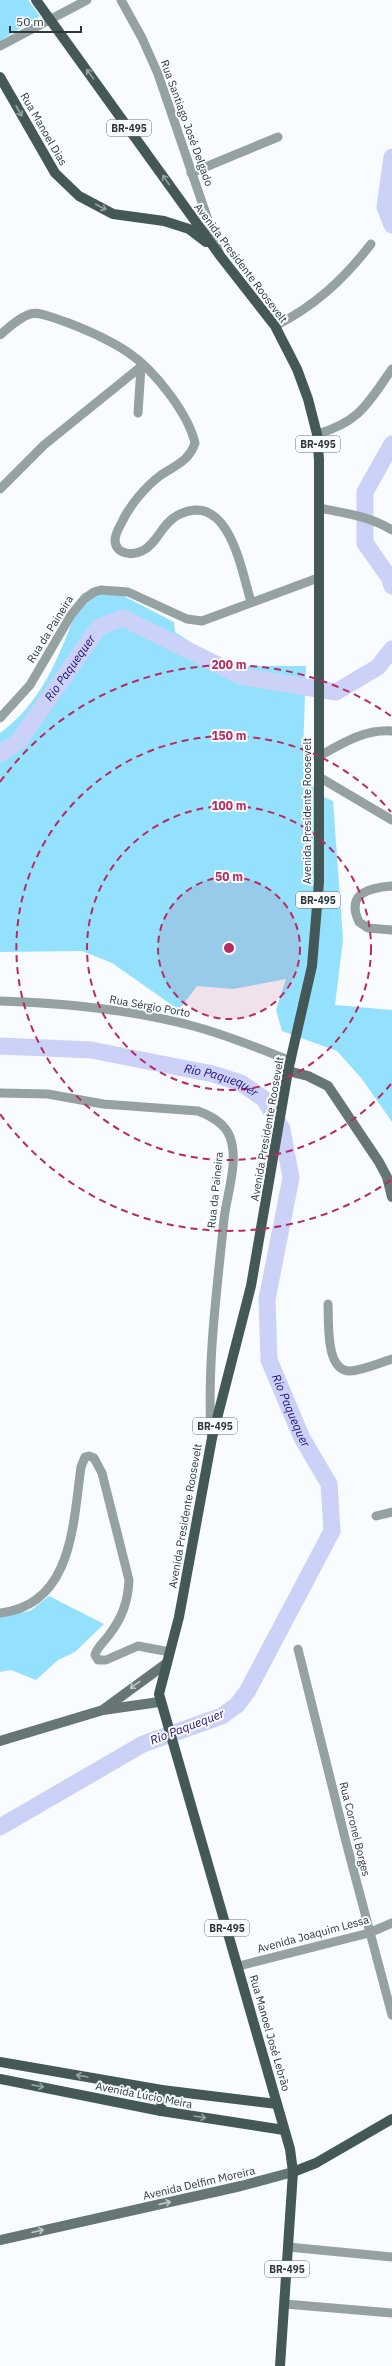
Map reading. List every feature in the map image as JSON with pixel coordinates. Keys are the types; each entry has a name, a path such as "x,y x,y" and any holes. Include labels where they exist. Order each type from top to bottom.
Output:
{"main road":[{"name":"Avenida Presidente Roosevelt","path":"36,0 221,257 275,326 297,369 318,434 319,882 317,925 312,966 285,1092 251,1286 212,1438 179,1617 160,1683 159,1702 163,1714"},
{"name":"Rua Manoel Dias","path":"0,77 55,173 79,196 113,214 164,221 189,229 221,257"},
{"path":"164,221 176,221 183,216 179,198"},
{"path":"290,1066 320,1081 337,1097 379,1162 387,1177 392,1197"},
{"path":"103,1710 167,1663"},
{"path":"0,1740 103,1710 159,1702"},
{"name":"Rua Manoel José Lebrão","path":"163,1714 239,1966 284,2130 293,2172 280,2366"},
{"name":"Avenida Lúcio Meira","path":"0,2062 162,2090 277,2104"},
{"name":"Avenida Lúcio Meira","path":"0,2079 161,2111 284,2130"},
{"path":"161,2111 162,2090"},
{"name":"Avenida Delfim Moreira","path":"0,2240 241,2186 293,2172 316,2163 392,2119"}],"street":[{"path":"0,46 87,0"},
{"name":"Rua Santiago José Delgado","path":"121,0 142,38 158,74 221,257"},
{"path":"191,172 278,137"},
{"path":"275,326 298,314 317,301 341,279 372,244"},
{"path":"0,335 21,319 38,314 81,328 115,344 142,366 181,409 192,430 195,443 186,460 161,475 139,496 122,522 115,540 116,545 126,554 135,554 143,551 161,530 178,515 202,510 211,513 222,522 228,532 251,602"},
{"path":"138,413 142,366"},
{"path":"0,489 44,445 142,366"},
{"path":"318,434 342,426 352,420 362,411 392,369"},
{"path":"319,508 344,512 370,519 392,530"},
{"name":"Rua da Paineira","path":"0,718 30,685 71,615 84,599 94,592 101,590 128,592 187,619 202,621 318,578"},
{"path":"318,757 349,739 364,734 392,731"},
{"path":"319,777 392,820"},
{"path":"392,886 362,894 356,899 354,905 359,922 368,928 392,930"},
{"name":"Rua Sérgio Porto","path":"0,1001 91,1008 192,1025 239,1040 290,1066"},
{"name":"Rua da Paineira","path":"0,1093 48,1094 103,1104 198,1111 208,1115 223,1126 230,1137 232,1168 224,1217 209,1391 212,1438"},
{"path":"328,1304 331,1352 337,1366 342,1370 352,1371 392,1359"},
{"path":"0,1613 23,1607 40,1596 54,1582 68,1553 81,1467 85,1458 89,1456 94,1458 102,1473 129,1580 128,1596 120,1619 95,1655 98,1660 106,1660 138,1646 170,1652"},
{"path":"376,1516 392,1512"},
{"name":"Rua Coronel Borges","path":"298,1649 370,1933 390,1996 392,2015"},
{"name":"Avenida Joaquim Lessa","path":"239,1966 370,1933 392,1923"},
{"path":"288,2247 392,2257"},
{"path":"284,2304 392,2313"}],"shaded area":[{"path":"0,0 28,0 40,16 0,41"},
{"path":"108,588 174,622 175,632 221,662 239,666 306,666 303,753 316,794 333,801 343,940 335,1005 392,1010 392,1122 362,1079 337,1051 282,1031 276,1010 286,979 233,989 197,986 179,1010 112,963 82,951 0,952 0,733 30,704 42,687 52,670 83,593"},
{"path":"49,1596 104,1624 75,1652 58,1660 36,1680 11,1670 0,1672 0,1616 30,1611"}],"waterway":[{"name":"Rio Paquequer","path":"392,157 385,207 392,225"},
{"name":"Rio Paquequer","path":"392,444 365,492 365,543 389,577 392,586"},
{"name":"Rio Paquequer","path":"0,754 18,742 99,627 123,618 240,676 336,692 378,667 392,649"},
{"name":"Rio Paquequer","path":"0,1046 91,1050 213,1074 241,1083 264,1099 282,1129 291,1178 267,1299 269,1360 302,1438 329,1484 332,1531 247,1692 237,1705 222,1716 143,1744 0,1827"}]}
